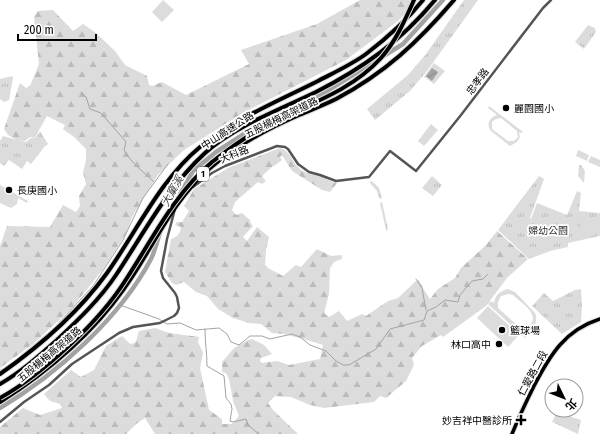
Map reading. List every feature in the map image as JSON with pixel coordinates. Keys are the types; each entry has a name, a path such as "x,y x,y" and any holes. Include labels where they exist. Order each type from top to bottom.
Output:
{"highway":[{"name":"五股楊梅高架道路","path":"0,398 25,382 54,359 104,310 124,283 174,203 201,173 225,153 258,130 341,90 362,76 389,48 403,25 414,0"},
{"name":"中山高速公路","path":"0,374 37,347 73,314 106,273 169,179 199,148 221,132 254,112 332,74 365,54 400,26 423,0"},
{"name":"中山高速公路","path":"0,384 16,374 43,352 82,317 115,276 161,203 191,166 206,152 250,123 317,91 362,66 380,54 404,34 435,0"},
{"name":"五股楊梅高架道路","path":"0,402 18,391 57,360 98,321 127,284 176,205 188,190 211,168 238,147 253,138 298,115 337,98 373,76 410,48 454,0"}],"main road":[{"name":"仁愛路二段","path":"512,434 522,410 544,367 557,347 574,332 600,319"}],"street":[{"name":"忠孝路","path":"390,151 416,171 550,0"},
{"name":"大科路","path":"0,422 24,402 49,385 72,364 119,333 133,327 160,323 174,316 179,311 180,308 175,293 161,275 167,239 175,209 188,192 196,185 225,166 278,146 288,149 298,164 305,170 336,181 369,177 373,174 390,151"}],"green space":[{"path":"163,0 174,10 162,22 152,12"},
{"path":"360,0 418,0 398,21 346,60 243,113 184,150 158,175 132,217 127,232 104,268 71,309 33,344 0,368 0,246 7,226 50,227 63,205 76,212 80,206 79,196 86,184 83,173 86,160 86,149 63,129 65,125 47,116 35,137 30,137 25,141 17,140 8,135 4,129 20,83 26,88 30,86 39,64 34,17 38,11 53,10 73,31 83,24 96,33 115,51 125,65 147,76 149,85 152,86 162,82 186,95 249,64 241,50 317,24"},
{"path":"464,0 478,0 427,71 410,91 375,120 367,109 408,75 426,54"},
{"path":"588,25 595,28 596,32 584,49 575,42"},
{"path":"434,63 445,71 434,84 424,77"},
{"path":"12,76 13,78 9,100 4,102 0,99 0,79"},
{"path":"489,106 523,132 519,132 520,137 517,142 510,146 491,131 489,128 489,122 497,115 488,108","holes":["501,118 517,131 518,137 514,141 508,141 492,129 492,122"]},
{"path":"431,124 438,130 424,146 418,141"},
{"path":"40,131 48,144 31,164 27,161 22,169 9,160 4,166 0,163 0,141 3,136 26,142 31,138 36,137"},
{"path":"280,148 289,154 297,166 304,172 337,183 330,192 322,190 292,171 282,155 280,157 282,160 263,175 263,178 266,181 262,184 258,182 235,202 232,210 236,215 242,213 251,221 250,222 253,226 243,237 247,241 257,227 269,237 265,265 283,276 296,265 301,267 317,249 331,256 342,255 342,259 334,262 330,268 329,294 324,313 329,317 339,311 347,321 362,314 366,316 388,301 398,298 419,280 430,299 438,289 455,278 461,268 486,245 497,231 528,259 507,278 486,306 443,337 441,335 422,346 412,358 414,365 406,381 386,398 380,396 374,402 324,408 310,405 291,397 275,396 268,403 273,410 298,434 155,434 145,418 136,424 126,434 0,434 0,427 23,408 40,415 62,408 60,404 50,401 44,394 71,370 81,377 94,370 106,346 122,336 130,344 133,343 136,341 139,331 155,328 169,333 199,337 198,342 203,353 200,368 209,410 222,419 222,424 232,424 239,416 233,401 229,379 226,373 222,372 222,362 234,348 252,339 264,345 272,354 261,358 260,361 262,363 277,361 289,365 320,359 323,345 284,334 272,333 261,324 249,323 233,318 218,309 207,296 196,292 184,282 176,285 172,283 165,272 171,239 178,235 181,229 181,227 175,225 177,222 182,222 189,211 184,206 194,189 228,168"},
{"path":"578,150 589,155 587,161 576,156"},
{"path":"591,156 600,160 600,167 588,162"},
{"path":"579,165 581,165 585,171 584,183 578,176"},
{"path":"432,176 442,185 433,196 422,188"},
{"name":"婦幼公園","path":"539,176 544,179 530,218 531,219 537,203 567,215 577,191 581,193 579,211 600,213 600,236 568,243 568,247 550,251 529,259 498,230"},
{"path":"372,181 379,188 381,199 379,198 377,191 369,182"},
{"path":"0,185 28,201 27,203 18,198 17,204 11,208 0,203 0,200 11,205 15,199 13,195 0,188"},
{"path":"0,188 13,195 15,199 13,204 9,205 0,200"},
{"path":"382,202 388,229 387,231 380,203"},
{"path":"581,222 595,223 594,236 580,235"},
{"path":"508,289 515,292 535,313 536,323 524,332 528,335 525,338 488,304 491,301 494,303 500,292","holes":["509,294 513,295 528,308 533,316 531,324 524,328 519,327 498,308 498,302 501,296"]},
{"path":"581,289 581,322 562,334 532,306 544,293 553,301 575,290"},
{"name":"籃球場","path":"488,306 519,335 508,347 477,318"},
{"path":"554,418 575,418 581,420 578,434 552,422"}],"water":[{"path":"432,68 438,72 432,81 426,76"}],"waterway":[{"name":"大窠溪","path":"180,194 193,171 216,152 258,125 322,94 403,44 443,0"},
{"path":"81,93 86,97 90,109 101,113 126,142 124,150 130,159 154,182"},
{"path":"17,359 54,328 93,286 123,240 143,198 168,164"},
{"name":"大窠溪","path":"0,408 43,379 85,343 105,323 138,281 154,253 160,233"},
{"path":"120,305 159,319 167,324 180,323 196,330 219,328 227,334 231,342 239,345 250,336 262,336 270,339 292,334 300,337 310,345 326,351 336,361 343,365 349,365 376,349 390,329 424,320 427,311 436,307 445,300 458,302 460,295 472,281 483,279 488,274"},
{"path":"416,279 422,288 426,310"},
{"path":"205,329 207,366 224,376 226,398 231,404 232,409 230,421 233,422 246,419 248,425 259,434"},
{"path":"0,370 5,368"}],"place":[{"name":"麗園國小","path":"506,108"},
{"name":"長庚國小","path":"9,190"},
{"name":"籃球場","path":"502,330"},
{"name":"林口高中","path":"499,344"},
{"name":"妙吉祥中醫診所","path":"521,420"}]}
